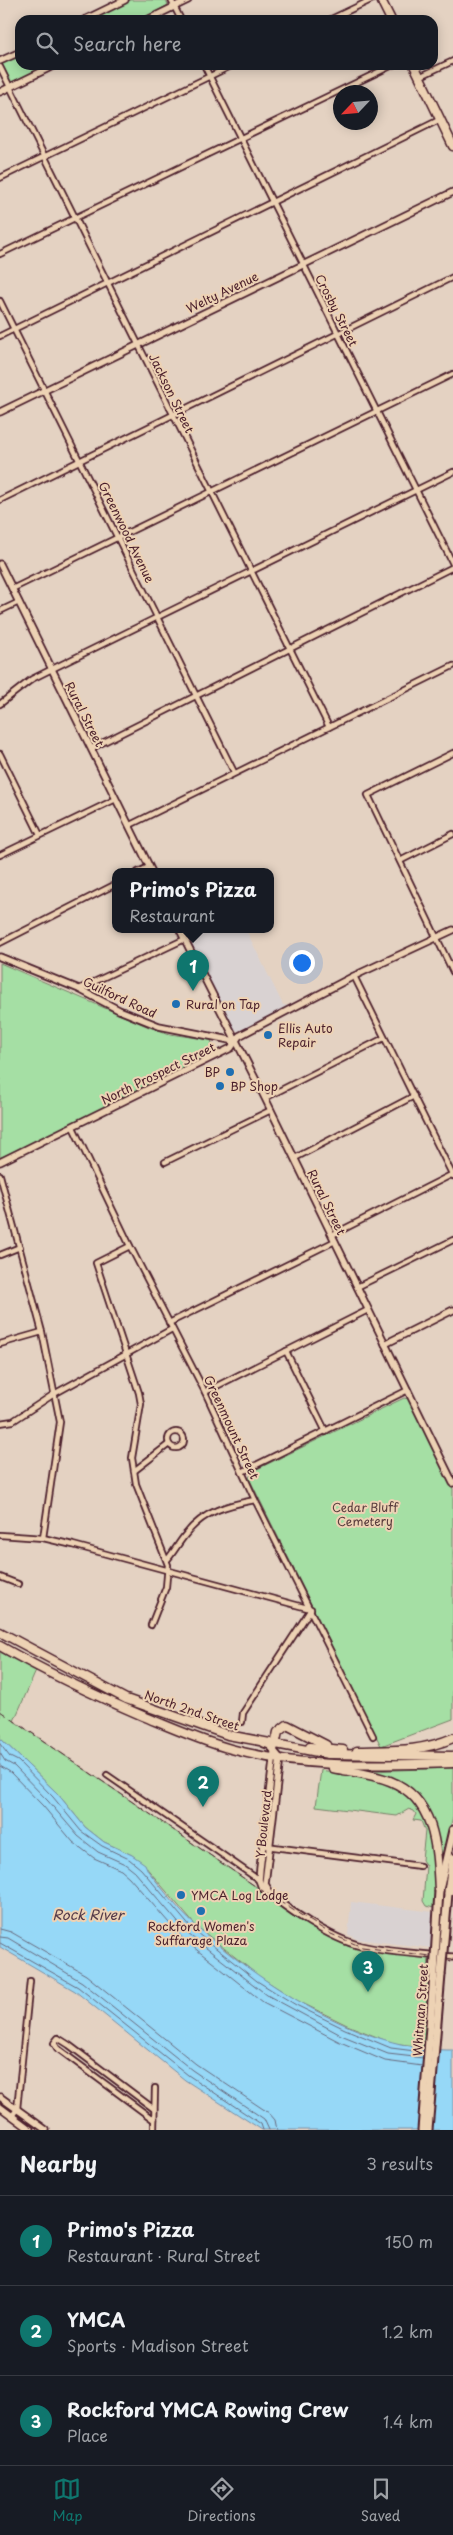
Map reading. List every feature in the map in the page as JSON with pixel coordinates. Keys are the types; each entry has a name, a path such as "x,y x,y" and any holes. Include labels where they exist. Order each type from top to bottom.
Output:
{"main road":[{"path":"381,0 388,15"},
{"path":"416,70 440,120 452,140"},
{"name":"North 2nd Street","path":"0,1632 126,1699 228,1736 264,1744 276,1753 292,1760 352,1766 453,1763"},
{"name":"North 2nd Street","path":"0,1646 75,1686 185,1734 232,1749 276,1753 453,1756"},
{"path":"276,1753 278,1732 287,1725 319,1743 361,1750"},
{"path":"276,1753 287,1744 361,1750 414,1750 453,1738"},
{"path":"292,1760 389,1780 416,1797 430,1822 437,1846 439,1891"},
{"name":"Whitman Street","path":"437,1975 439,1891 453,1830"},
{"name":"Whitman Street","path":"422,2130 437,1975 453,1858"},
{"path":"448,1894 453,1882"},
{"name":"Whitman Street","path":"428,2130 434,2012"}],"street":[{"path":"94,15 125,0"},
{"path":"171,0 178,15"},
{"path":"157,15 188,0"},
{"path":"340,15 371,0"},
{"path":"0,62 15,54"},
{"path":"438,68 453,60"},
{"name":"Jackson Street","path":"0,68 172,416 251,569 329,727"},
{"path":"0,92 45,70"},
{"name":"Crosby Street","path":"207,70 417,490 453,566"},
{"path":"0,178 223,70"},
{"path":"0,254 383,70"},
{"path":"420,77 434,70"},
{"path":"0,336 440,120"},
{"name":"Welty Avenue","path":"0,412 453,192"},
{"path":"0,500 453,277"},
{"name":"Greenwood Avenue","path":"0,301 234,772"},
{"path":"12,589 118,539 453,374"},
{"path":"0,704 32,679 251,569 453,472"},
{"name":"Rural Street","path":"0,564 151,868"},
{"path":"92,748 453,566"},
{"path":"0,611 19,602"},
{"path":"130,825 234,772 453,666"},
{"path":"0,754 40,835"},
{"path":"453,754 368,795 453,972"},
{"path":"0,855 116,799"},
{"path":"400,861 453,834"},
{"path":"0,943 112,886"},
{"name":"North Prospect Street","path":"0,1162 231,1048 239,1036 354,976 453,930"},
{"name":"Rural Street","path":"182,933 451,1474 453,1483"},
{"path":"79,989 185,938"},
{"name":"Guilford Road","path":"0,957 79,989 119,1010 159,1026 235,1042"},
{"path":"169,1323 453,1175 354,976"},
{"path":"265,1098 384,1038"},
{"path":"295,1158 414,1096"},
{"path":"165,1162 271,1110"},
{"name":"Greenmount Street","path":"73,1126 130,1246 205,1392 255,1500 373,1736"},
{"path":"0,1175 42,1332 60,1422 44,1538"},
{"path":"357,1287 453,1240"},
{"path":"130,1246 96,1263 141,1404 133,1444 134,1471 140,1493 167,1560 166,1587 151,1626"},
{"path":"0,1255 20,1247"},
{"path":"205,1392 368,1310"},
{"path":"385,1344 453,1310"},
{"path":"0,1423 13,1421 54,1394 172,1329"},
{"path":"0,1344 42,1332"},
{"path":"286,1351 326,1432"},
{"path":"242,1472 408,1390"},
{"path":"134,1471 169,1444"},
{"path":"167,1560 193,1525 205,1516 226,1505 255,1500"},
{"path":"0,1535 44,1538 311,1609 243,1713 242,1722"},
{"path":"0,1577 18,1584"},
{"name":"Y Boulevard","path":"259,1880 276,1753"},
{"name":"Y Boulevard","path":"274,1898 265,1884 271,1846 276,1753"},
{"path":"107,1775 259,1880 262,1888 274,1898 322,1929 351,1943 370,1948 453,1957"},
{"path":"263,1846 420,1866"},
{"path":"12,2116 17,2109 30,1981"},
{"path":"154,2109 69,2044 58,2038 54,2043 57,2048 154,2120"},
{"path":"154,2130 156,2088"},
{"path":"0,2097 46,2130"},
{"path":"0,2107 31,2130"}],"shaded area":[{"path":"185,933 247,933 283,1005 290,1006 239,1031 235,1030"},
{"path":"351,1902 434,1912 432,1948 356,1939 348,1934"}],"green space":[{"path":"130,0 166,0 168,5 150,15 99,15"},
{"path":"15,57 15,70 38,70 11,82 2,64"},
{"path":"0,963 149,1027 170,1034 211,1040 215,1052 0,1159"},
{"name":"Cedar Bluff Cemetery","path":"404,1398 409,1399 453,1489 453,1719 381,1746 249,1478 253,1471"},
{"path":"0,1652 36,1671 14,1721 255,1886 340,1940 351,1944 429,1956 425,2047 392,2043 347,2025 298,2001 260,1977 195,1925 144,1865 132,1855 104,1842 85,1827 57,1793 0,1738"},
{"path":"453,1768 453,1816 440,1870 435,1828 424,1804 370,1771"},
{"path":"321,1770 385,1782 402,1791 415,1804 424,1818 430,1835 435,1871 434,1908 426,1906 423,1901 426,1866 422,1860 425,1831 421,1821 413,1820 416,1814 414,1811 409,1809 397,1816 316,1806"}],"water":[{"name":"Rock River","path":"0,1738 57,1793 85,1827 104,1842 132,1855 145,1864 148,1871 189,1919 221,1947 281,1991 349,2027 419,2048 453,2050 453,2130 262,2130 185,2080 75,1991 0,1947"}],"railway":[{"path":"0,1711 255,1886 331,1934 362,1947 453,1959"}],"place":[{"name":"Primo's Pizza","path":"193,991"},
{"name":"Rural on Tap","path":"176,1004"},
{"name":"Ellis Auto Repair","path":"268,1035"},
{"name":"BP","path":"230,1072"},
{"name":"BP Shop","path":"220,1086"},
{"name":"YMCA","path":"203,1807"},
{"name":"YMCA Log Lodge","path":"181,1895"},
{"name":"Rockford Women's Suffarage Plaza","path":"201,1911"},
{"name":"Rockford YMCA Rowing Crew","path":"368,1992"}]}
